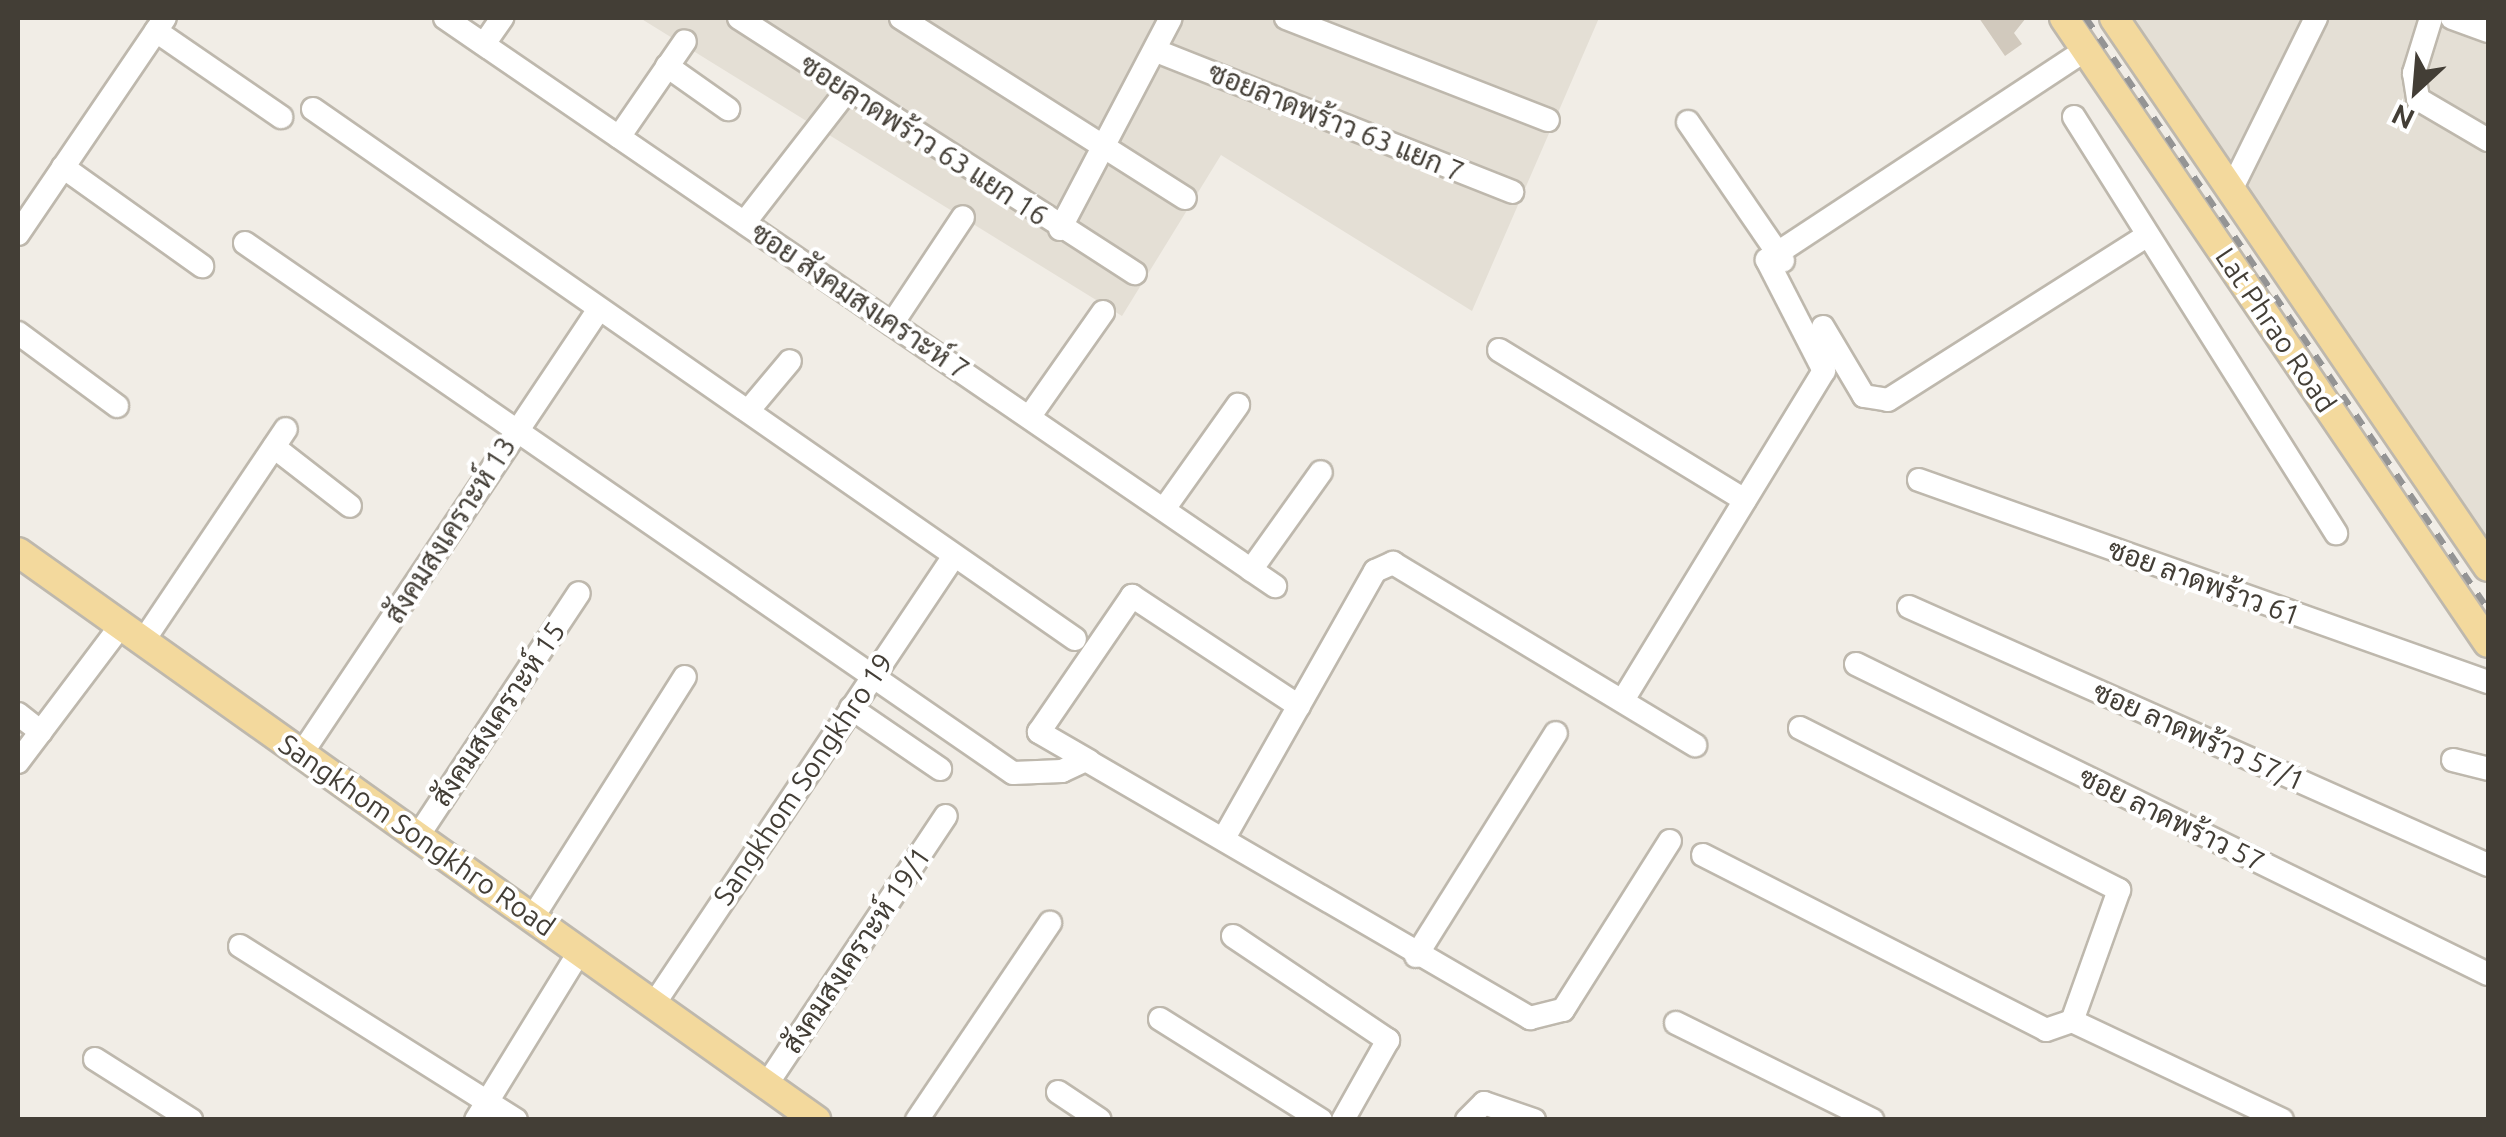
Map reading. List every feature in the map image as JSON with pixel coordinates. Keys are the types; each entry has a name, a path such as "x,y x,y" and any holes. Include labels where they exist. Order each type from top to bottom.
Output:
{"main road":[{"name":"Lat Phrao Road","path":"2064,18 2488,642"},
{"name":"Lat Phrao Road","path":"2114,18 2488,568"},
{"path":"2198,215 2231,190"},
{"name":"Sangkhom Songkhro Road","path":"18,552 816,1120"}],"street":[{"name":"ซอย สังคมสงเคราะห์ 7","path":"444,18 1275,586"},
{"path":"484,44 502,18"},
{"name":"ซอยลาดพร้าว 63 แยก 16","path":"739,18 845,92 1135,274"},
{"path":"901,18 1185,198"},
{"path":"1060,229 1108,150 1159,52 1171,18"},
{"path":"1286,18 1548,120"},
{"path":"2231,190 2316,18"},
{"path":"2430,18 2414,73 2418,99 2488,140"},
{"path":"2452,18 2488,31"},
{"path":"18,234 161,24 281,116"},
{"path":"619,137 685,40"},
{"path":"1623,700 1824,371 1768,266 1777,252 2086,50"},
{"name":"ซอยลาดพร้าว 63 แยก 7","path":"1159,52 1512,192"},
{"path":"667,66 728,109"},
{"path":"744,222 845,92"},
{"path":"312,109 1075,639"},
{"path":"2074,118 2336,534"},
{"path":"1688,122 1876,401 2146,236"},
{"path":"64,167 202,266"},
{"path":"892,324 963,217"},
{"path":"245,243 1022,776 1089,761"},
{"name":"สังคมสงเคราะห์ 13","path":"302,753 599,309"},
{"path":"1030,416 1102,312"},
{"path":"18,332 117,406"},
{"path":"1500,350 1746,500"},
{"path":"748,412 790,361"},
{"path":"1164,509 1238,405"},
{"path":"18,762 133,632 280,438 350,506"},
{"path":"1251,570 1320,472"},
{"name":"ซอย ลาดพร้าว 61","path":"1920,480 2488,682"},
{"name":"Sangkhom Songkhro 19","path":"654,1004 954,556"},
{"path":"1224,838 1375,571 1393,563 1696,745"},
{"name":"สังคมสงเคราะห์ 15","path":"418,836 579,593"},
{"path":"1299,706 1132,596 1039,732 1224,838 1416,956 1530,1018 1563,1010 1670,841"},
{"name":"ซอย ลาดพร้าว 57/1","path":"1909,607 2488,866"},
{"name":"ซอย ลาดพร้าว 57","path":"1856,664 2488,974"},
{"path":"533,917 684,677"},
{"path":"851,708 940,768"},
{"path":"18,714 41,732"},
{"path":"1800,728 2119,890 2072,1020"},
{"path":"1416,956 1556,733"},
{"path":"2452,760 2488,769"},
{"name":"สังคมสงเคราะห์ 19/1","path":"766,1084 946,816"},
{"path":"1703,855 2046,1030 2072,1020 2282,1120"},
{"path":"917,1120 1050,923"},
{"path":"1233,936 1388,1040 1343,1120"},
{"path":"240,946 482,1110 516,1120"},
{"path":"482,1110 580,951"},
{"path":"1160,1019 1321,1120"},
{"path":"1676,1023 1872,1120"},
{"path":"95,1059 191,1120"},
{"path":"1058,1092 1100,1120"},
{"path":"1467,1120 1484,1103 1534,1120"}],"shaded area":[{"path":"640,18 1599,18 1472,311 1221,155 1122,316"},
{"path":"2114,18 2488,18 2488,567"}],"building":[{"path":"1979,18 2026,18 2014,33 2022,44 2005,56"}],"railway":[{"path":"2086,18 2488,609"}]}
